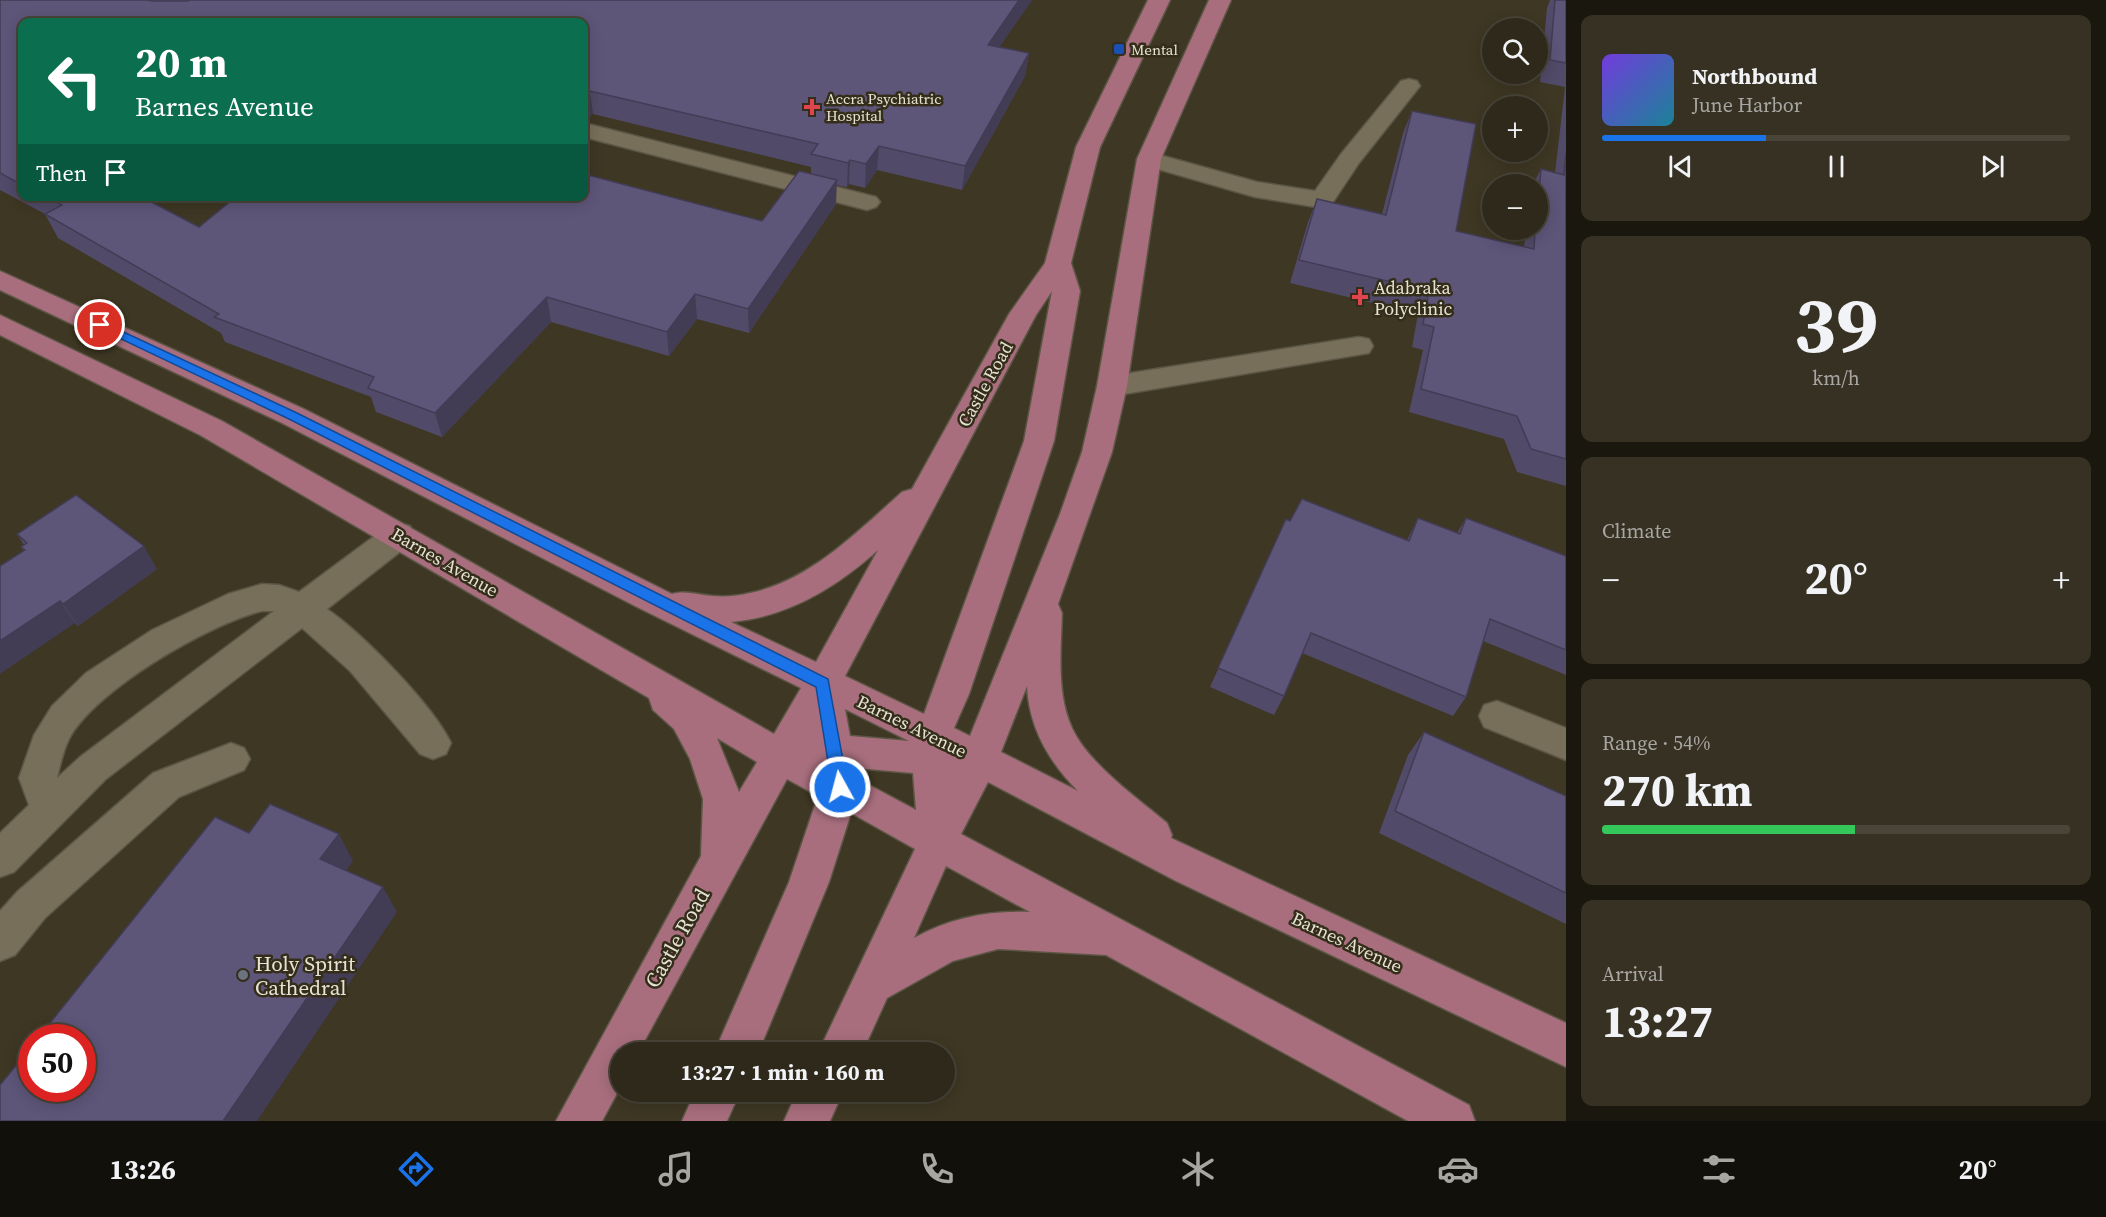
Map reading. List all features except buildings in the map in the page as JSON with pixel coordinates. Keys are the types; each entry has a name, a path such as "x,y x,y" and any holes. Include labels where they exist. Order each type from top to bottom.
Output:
{"main road":[{"name":"Castle Road","path":"578,1121 721,858 823,683 1023,314 1058,263 1088,147 1159,0"},
{"path":"845,1042 938,841 980,759 1076,514 1097,452 1112,386 1149,159 1220,0"},
{"path":"938,841 932,747 1039,441 1066,291 1058,263"},
{"name":"Barnes Avenue","path":"0,279 293,416 649,598 823,683 932,747"},
{"name":"Barnes Avenue","path":"0,324 211,428 633,669 780,756 838,769 938,841 1453,1121"},
{"path":"649,598 684,606 723,609 769,603 793,594 814,583 852,554 932,483"},
{"path":"1045,589 1043,676 1046,703 1058,737 1108,796 1190,868"},
{"path":"633,669 687,718 708,757 722,799 721,858"},
{"path":"741,1042 809,882 838,769 823,683"},
{"path":"838,769 932,747 980,759"},
{"name":"Barnes Avenue","path":"980,759 1190,868 1566,1045"},
{"path":"875,982 945,943 998,930 1115,936"},
{"path":"704,1121 713,1102"},
{"path":"806,1121 816,1102"}],"street":[{"path":"1149,159 1255,189 1322,200 1350,159 1408,86"},
{"path":"588,131 867,202"},
{"path":"1112,386 1359,346"},
{"path":"0,859 93,768 399,535"},
{"path":"50,810 38,778 58,725 103,680 200,620 252,598 277,598 304,609 395,694 433,743"},
{"path":"1497,716 1566,744"},
{"path":"0,941 31,905 166,785 231,759"}],"place":[{"name":"Mental","path":"1119,49"},
{"name":"Accra Psychiatric Hospital","path":"812,107"},
{"name":"Adabraka Polyclinic","path":"1360,297"},
{"name":"Holy Spirit Cathedral","path":"243,975"}],"route":[{"path":"100,325 293,416 649,598 823,683 836,751 840,787"}]}
